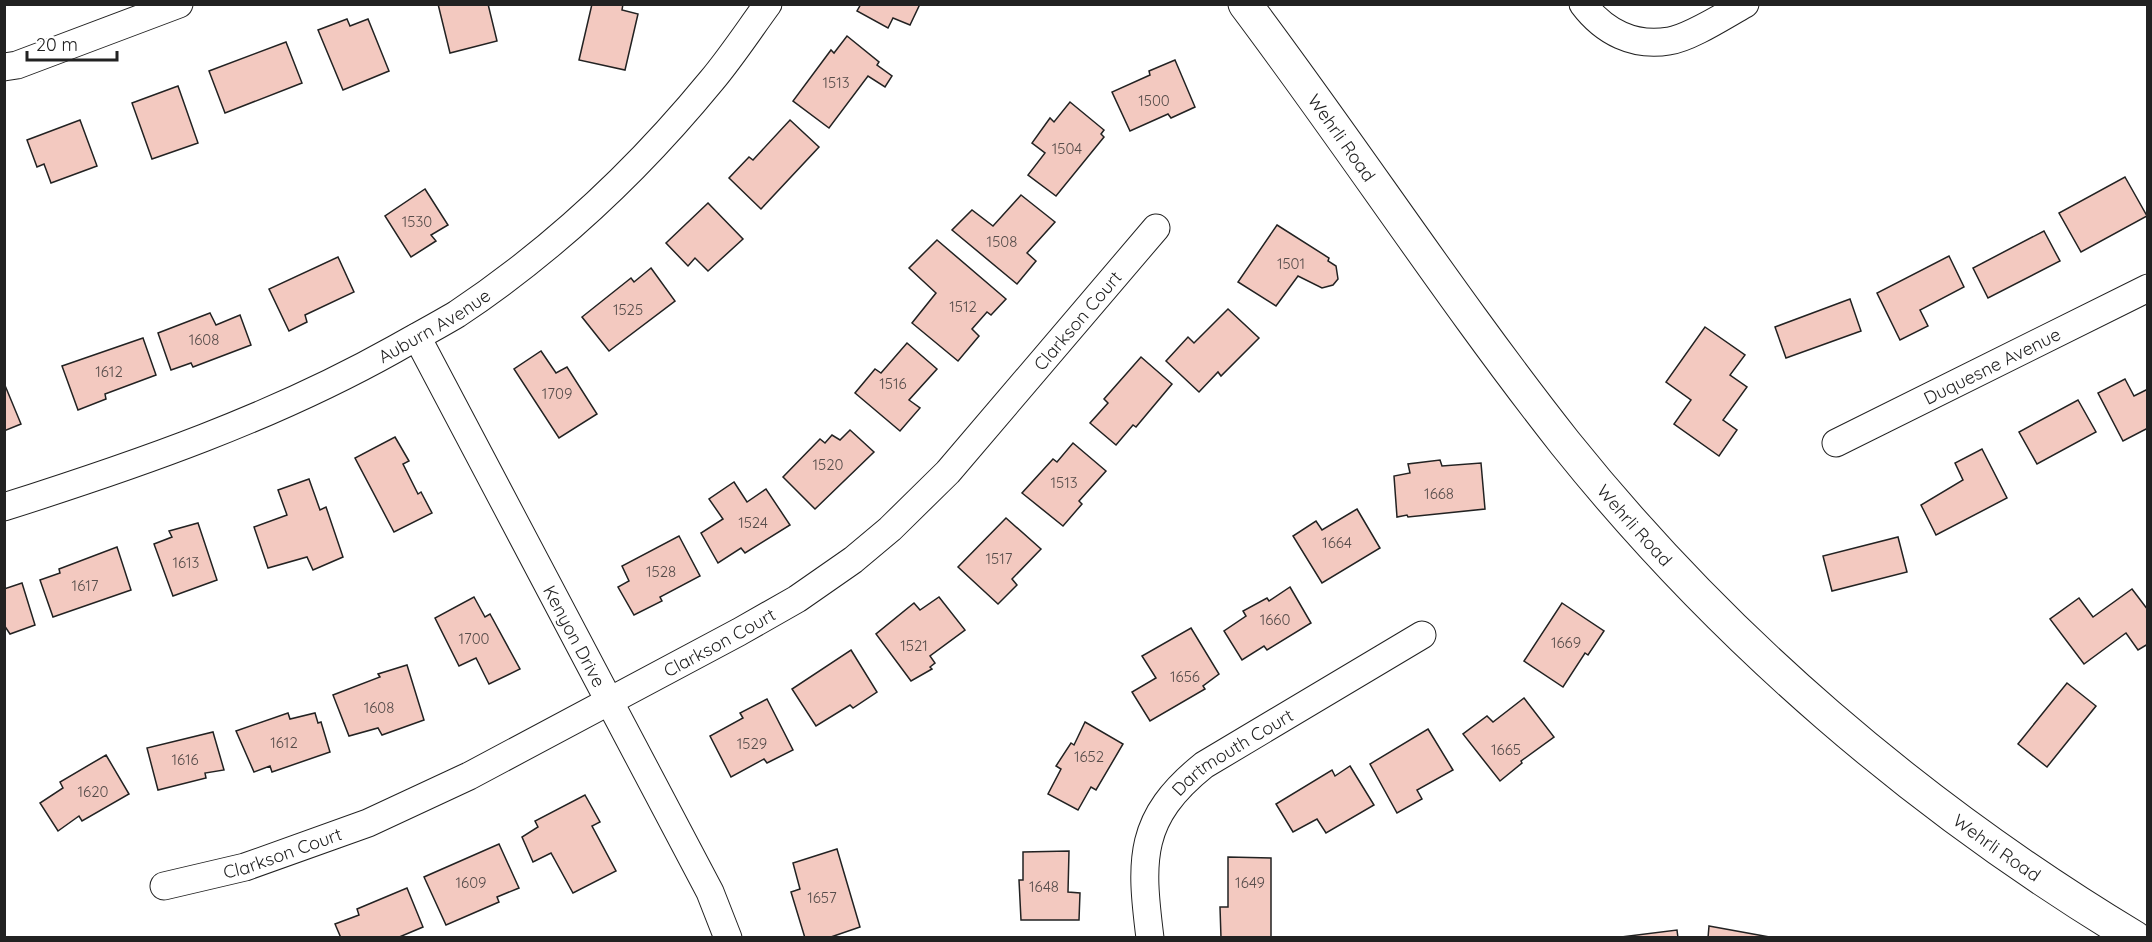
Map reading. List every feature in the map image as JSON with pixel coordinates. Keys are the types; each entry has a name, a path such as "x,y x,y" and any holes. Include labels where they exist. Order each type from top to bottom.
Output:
{"street":[{"path":"4,67 17,65 179,4"},
{"name":"Auburn Avenue","path":"4,507 114,472 205,439 338,381 454,315 543,250 606,195 659,141 713,79 768,4"},
{"name":"Wehrli Road","path":"1245,4 1473,321 1566,443 1650,542 1805,696 1912,786 1970,829 2134,938"},
{"path":"1583,4 1593,18 1608,30 1641,42 1670,41 1745,4"},
{"name":"Clarkson Court","path":"164,886 245,867 368,823 469,776 798,598 853,560 890,529 948,472 1156,228"},
{"name":"Duquesne Avenue","path":"1836,443 2148,288"},
{"name":"Kenyon Drive","path":"417,337 710,892 728,938"},
{"name":"Dartmouth Court","path":"1150,938 1144,890 1147,848 1161,812 1182,782 1204,765 1422,635"}],"building":[{"path":"438,4 488,4 497,41 450,53"},
{"path":"592,4 623,4 622,10 638,14 625,70 579,60"},
{"path":"861,4 920,4 910,25 893,18 888,28 857,11"},
{"path":"347,19 350,26 368,19 389,71 343,90 318,30"},
{"path":"847,36 879,62 877,65 892,76 885,87 868,76 829,128 793,101 831,50 834,53"},
{"path":"286,42 302,83 225,113 209,71"},
{"path":"1175,60 1195,107 1171,118 1168,114 1130,131 1112,92 1150,75 1149,71"},
{"path":"178,86 198,143 152,159 132,103"},
{"path":"1070,102 1104,130 1101,134 1104,137 1056,196 1028,175 1045,153 1032,143 1050,118 1054,122"},
{"path":"80,120 97,166 51,183 44,164 37,167 27,140"},
{"path":"790,120 819,147 761,209 729,178 749,157 753,160"},
{"path":"2125,177 2147,216 2081,252 2059,213"},
{"path":"425,189 448,225 431,235 436,241 411,257 385,216"},
{"path":"1021,195 1055,222 1027,253 1036,261 1017,284 952,230 972,210 993,226"},
{"path":"708,203 743,239 708,271 695,258 688,266 666,243"},
{"path":"1277,225 1329,258 1328,261 1336,266 1338,279 1333,285 1322,288 1298,276 1276,306 1238,282"},
{"path":"2044,231 2060,261 1988,298 1973,268"},
{"path":"937,240 1006,299 991,315 987,312 972,329 979,336 958,361 912,323 936,293 909,268"},
{"path":"1949,256 1964,287 1920,310 1928,326 1900,340 1877,293"},
{"path":"338,257 354,292 305,315 307,322 289,331 269,289"},
{"path":"651,268 675,301 609,351 582,317 631,278 634,282"},
{"path":"1850,299 1861,331 1786,358 1775,327"},
{"path":"1228,309 1259,338 1221,376 1218,372 1199,392 1166,361 1188,337 1194,343"},
{"path":"210,313 216,325 240,315 251,345 193,367 191,363 171,370 158,333"},
{"path":"1705,327 1745,355 1730,375 1747,387 1723,420 1737,430 1719,456 1674,424 1691,400 1666,382"},
{"path":"143,338 156,375 105,394 106,399 78,410 62,366"},
{"path":"907,343 937,369 909,400 920,408 900,431 855,393 875,369 881,373"},
{"path":"541,351 556,373 567,367 597,414 559,438 514,369"},
{"path":"1141,357 1172,384 1136,427 1133,425 1116,445 1090,423 1108,403 1104,399"},
{"path":"2125,379 2134,396 2148,389 2148,428 2123,441 2098,393"},
{"path":"4,383 21,424 4,431"},
{"path":"2078,400 2096,432 2037,464 2019,432"},
{"path":"850,430 874,452 815,509 783,477 820,439 825,443 832,435 840,440"},
{"path":"395,437 409,461 403,464 418,494 421,492 432,513 394,532 355,458"},
{"path":"1073,443 1106,471 1079,501 1082,504 1063,526 1022,493 1053,459 1057,462"},
{"path":"1982,449 2007,498 1936,535 1921,505 1963,480 1955,463"},
{"path":"1440,460 1442,466 1481,463 1485,509 1397,517 1394,476 1410,473 1408,464"},
{"path":"309,479 320,510 326,507 343,557 313,570 307,557 268,568 254,527 287,515 278,490"},
{"path":"734,482 747,502 766,489 790,525 745,553 741,548 718,563 701,533 723,519 709,499"},
{"path":"1357,509 1380,548 1322,583 1293,536 1316,521 1322,530"},
{"path":"1006,518 1041,549 1012,579 1017,585 998,604 958,567"},
{"path":"198,523 217,580 173,596 154,544 172,537 169,531"},
{"path":"679,536 700,576 660,597 662,601 634,615 618,587 629,581 622,566"},
{"path":"1898,537 1907,572 1832,591 1823,556"},
{"path":"117,547 131,590 53,617 40,580 60,573 59,569"},
{"path":"22,583 35,625 10,634 4,625 4,589"},
{"path":"1290,587 1311,623 1267,650 1264,646 1242,660 1224,631 1246,616 1243,611 1267,598 1269,601"},
{"path":"2132,589 2148,610 2148,644 2138,650 2126,633 2084,664 2050,619 2079,598 2093,617"},
{"path":"474,597 485,617 490,614 520,669 489,684 476,658 459,666 435,618"},
{"path":"939,597 965,630 930,656 935,663 930,667 932,669 911,681 876,634 914,603 920,610"},
{"path":"1562,603 1604,631 1588,655 1585,653 1563,687 1524,661"},
{"path":"1191,628 1219,674 1203,686 1205,689 1150,721 1132,692 1156,678 1142,656"},
{"path":"851,650 877,692 853,708 850,705 816,726 792,689"},
{"path":"407,665 424,720 382,735 378,728 349,736 333,695 380,677 378,674"},
{"path":"2067,683 2096,706 2047,767 2018,744"},
{"path":"1524,698 1554,737 1521,761 1522,763 1500,781 1463,734 1487,716 1493,722"},
{"path":"767,699 793,750 767,763 764,759 731,777 710,736 743,718 740,713"},
{"path":"288,713 290,719 315,713 318,723 321,722 330,752 272,772 270,766 254,772 236,731"},
{"path":"1085,722 1123,744 1096,790 1091,787 1078,810 1048,794 1061,769 1056,766 1071,743 1074,745"},
{"path":"1428,729 1453,770 1417,790 1422,799 1397,813 1370,764"},
{"path":"213,732 224,770 205,773 206,778 158,790 147,748"},
{"path":"106,755 129,794 82,821 79,816 58,831 40,803 63,788 60,782"},
{"path":"1350,766 1374,805 1326,833 1317,819 1293,832 1276,804 1332,770 1335,776"},
{"path":"585,795 600,822 592,826 616,871 573,893 551,853 533,862 522,837 538,827 535,821"},
{"path":"499,844 519,888 497,897 499,902 446,925 424,877"},
{"path":"837,849 860,927 828,938 805,938 791,892 800,889 793,863"},
{"path":"1069,851 1068,892 1080,893 1079,920 1021,920 1019,880 1023,880 1023,852"},
{"path":"1228,857 1271,858 1271,938 1221,938 1220,907 1228,907"},
{"path":"407,888 423,927 397,938 341,938 335,924 359,915 357,909"},
{"path":"1709,926 1775,938 1708,938"},
{"path":"1677,930 1678,938 1613,938"}]}
